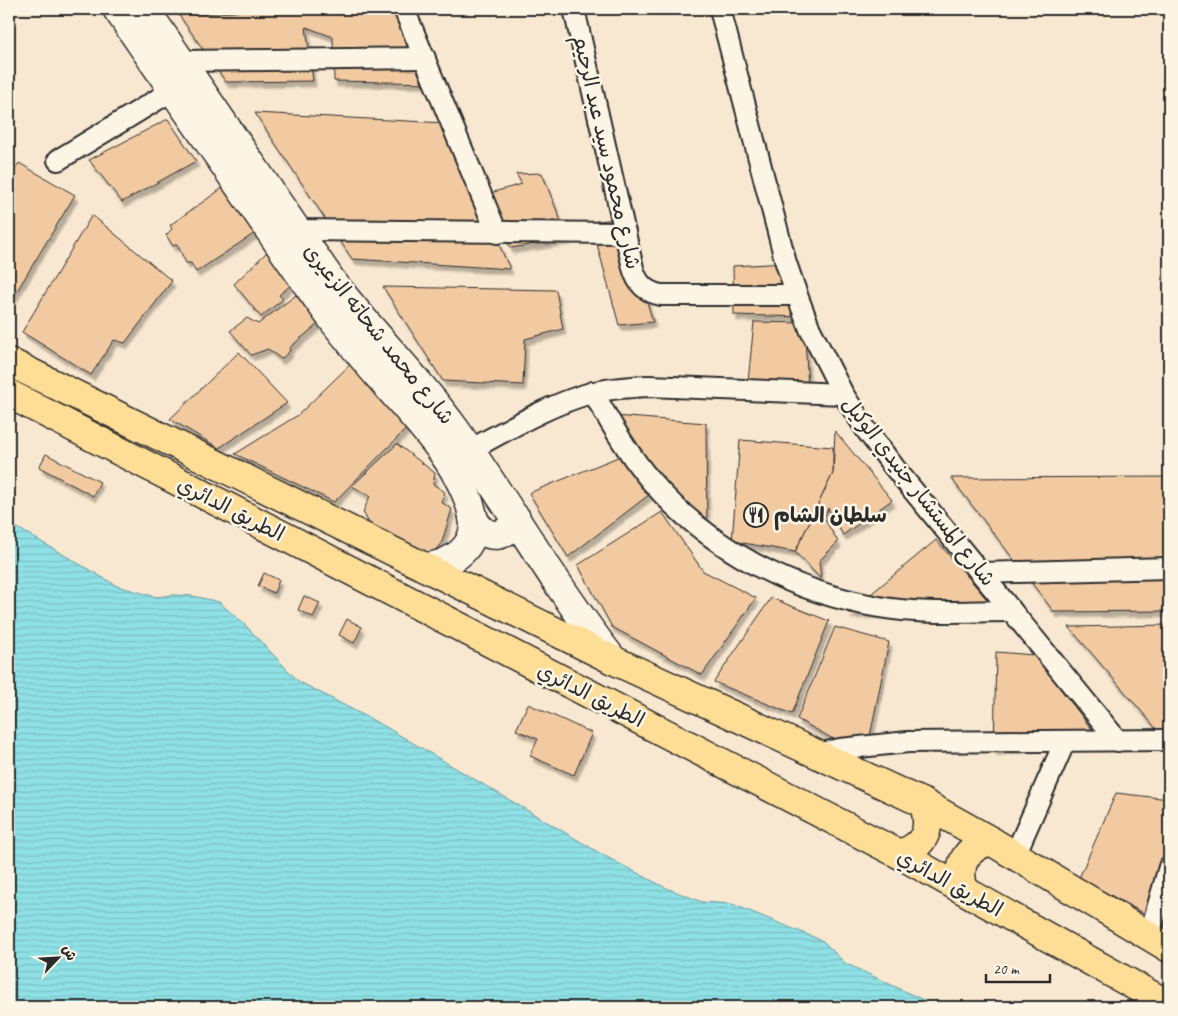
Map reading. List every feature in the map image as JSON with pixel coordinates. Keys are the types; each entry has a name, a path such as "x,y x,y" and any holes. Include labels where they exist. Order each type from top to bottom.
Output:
{"highway":[{"name":"الطريق الدائري","path":"9,362 613,660 923,803 991,841 1159,943"},
{"name":"الطريق الدائري","path":"9,394 899,854 1169,1005"},
{"path":"899,854 909,851 918,845 925,836 928,824 923,803"},
{"path":"964,890 961,880 961,869 965,858 971,850 980,844 991,841"}],"street":[{"name":"شارع محمد شحاته الزعيرى","path":"118,9 173,90 249,182 296,230 353,308 418,383 470,450 569,601 613,660"},
{"name":"شارع محمد شحاته الزعيرى","path":"144,9 180,61 249,182 334,322 416,420 450,465 462,486 473,518 473,531 468,543 450,561 438,566 425,567"},
{"path":"404,9 497,233"},
{"name":"شارع محمود سيد عبد الرحيم","path":"574,9 636,276 645,289 652,294 661,295 797,295"},
{"name":"شارع المستشار جنيدي الوكيل","path":"720,9 786,263 810,329 843,394 867,431 894,467 1118,741"},
{"path":"180,61 425,58"},
{"path":"58,160 173,90"},
{"path":"296,230 626,233"},
{"path":"470,450 539,413 565,401 593,392 649,386 843,394"},
{"path":"593,392 619,439 651,482 689,519 732,552 778,577 828,596 880,608 931,612 1012,611"},
{"path":"473,518 483,532 491,534 507,531 516,518"},
{"path":"981,573 1169,568"},
{"path":"817,754 840,749 908,742 1169,740"},
{"path":"1015,856 1065,741"},
{"path":"1159,943 1169,867"}],"water":[{"path":"9,523 117,586 156,597 173,595 193,596 219,602 247,627 298,681 384,726 603,855 664,887 702,902 732,904 823,941 845,963 938,1007 9,1007"}],"building":[{"path":"247,9 404,9 435,83 334,81 333,37 306,27 313,81 226,82 179,15 234,12"},
{"path":"255,113 445,123 510,269 352,259"},
{"path":"168,119 196,161 122,202 89,160"},
{"path":"19,163 75,195 9,304 9,178"},
{"path":"542,173 568,239 510,248 490,193 522,184 516,174"},
{"path":"234,180 264,227 196,272 191,263 186,263 177,244 173,246 166,235 172,229 170,225"},
{"path":"92,215 172,281 125,343 114,340 91,375 22,332"},
{"path":"622,218 653,322 619,325 591,222"},
{"path":"267,252 291,285 279,295 283,299 261,317 234,284"},
{"path":"786,263 805,317 734,315 733,266"},
{"path":"383,287 556,290 563,329 525,339 523,385 443,381"},
{"path":"296,295 318,324 289,348 290,351 281,359 268,349 251,355 230,331 247,318 258,324"},
{"path":"754,322 804,323 808,387 748,382"},
{"path":"239,352 287,403 219,448 170,419"},
{"path":"358,357 411,424 334,502 235,454 298,415"},
{"path":"614,416 706,423 707,533 677,523"},
{"path":"835,431 892,500 843,535 828,508 824,518 838,542 819,561 821,579 795,552 833,473"},
{"path":"740,440 833,447 833,473 795,552 732,541"},
{"path":"397,444 435,473 433,484 445,492 441,502 452,509 441,545 429,555 371,527 363,512 370,496 352,486"},
{"path":"46,454 100,482 93,496 39,467"},
{"path":"623,455 650,494 568,557 529,493"},
{"path":"1169,477 1169,611 1054,612 951,478"},
{"path":"662,512 703,571 756,598 702,675 612,627 578,565"},
{"path":"936,540 997,611 848,613"},
{"path":"264,573 279,580 274,593 258,586"},
{"path":"304,596 320,603 313,617 298,610"},
{"path":"771,598 829,621 792,714 714,682"},
{"path":"347,619 362,627 354,643 339,635"},
{"path":"1169,625 1169,739 1166,740 1069,627"},
{"path":"835,627 889,642 869,741 835,740 797,719"},
{"path":"996,652 1034,655 1098,737 994,750"},
{"path":"528,704 592,733 574,775 530,756 538,739 516,730"},
{"path":"1116,793 1169,799 1169,927 1079,878"}],"place":[{"name":"سلطان الشام","path":"756,515"}]}
